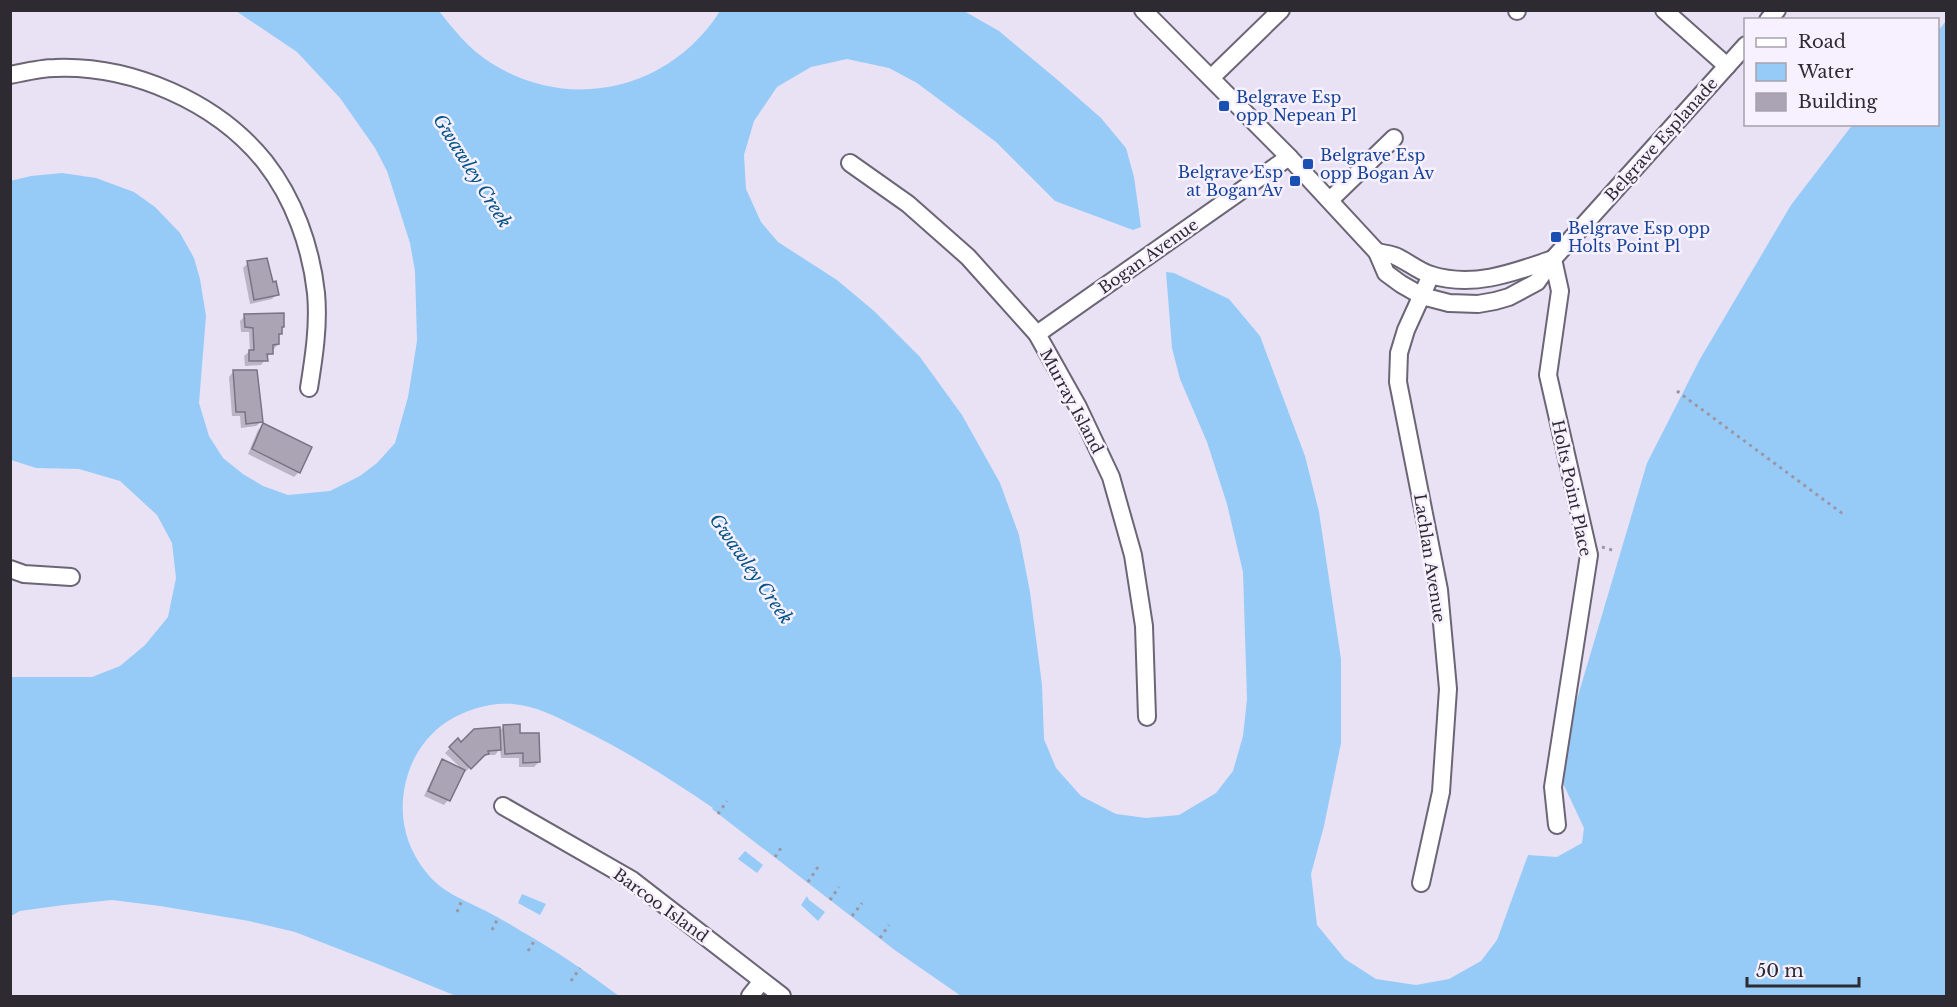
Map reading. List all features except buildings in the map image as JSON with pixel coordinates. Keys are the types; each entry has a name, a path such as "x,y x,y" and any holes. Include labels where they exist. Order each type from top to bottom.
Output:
{"street":[{"name":"Belgrave Esplanade","path":"1143,10 1212,77 1330,200 1377,252 1386,273 1422,296 1459,304 1495,301 1509,297 1537,282 1552,259 1744,47"},
{"path":"1212,77 1281,10"},
{"path":"1664,10 1727,66"},
{"path":"10,75 54,68 83,68 116,73 178,94 244,140 265,163 287,197 301,228 310,258 316,293 316,348 309,388"},
{"path":"1330,200 1394,138"},
{"name":"Bogan Avenue","path":"1037,334 1289,157"},
{"name":"Murray Island","path":"850,164 908,204 968,257 1037,334 1078,407 1111,477 1130,544 1144,626 1147,717"},
{"name":"Belgrave Esplanade","path":"1377,252 1394,256 1409,266 1431,275 1458,280 1481,280 1514,273 1552,259"},
{"name":"Holts Point Place","path":"1552,259 1560,291 1548,375 1589,555 1553,787 1557,825"},
{"name":"Lachlan Avenue","path":"1421,883 1441,792 1448,689 1439,590 1398,382 1399,353 1406,330 1431,275"},
{"path":"10,569 24,573 70,577"},
{"name":"Barcoo Island","path":"503,806 632,880 782,996"},
{"path":"750,996 762,981"}],"path":[{"path":"1677,392 1843,514"},
{"path":"718,814 727,801"},
{"path":"775,857 783,845"},
{"path":"808,882 818,867"},
{"path":"830,900 839,887"},
{"path":"456,912 462,900"},
{"path":"852,916 862,903"},
{"path":"492,930 498,918"},
{"path":"880,938 889,925"},
{"path":"528,951 535,940"},
{"path":"571,981 580,968"}],"water":[{"name":"Gwawley Creek","path":"236,11 439,11 469,45 491,63 521,78 553,87 585,89 616,85 646,75 674,59 699,38 720,11 964,11 999,31 1101,118 1126,148 1134,177 1141,227 1133,230 1055,201 996,142 917,83 889,68 847,59 811,67 777,87 754,121 744,155 746,189 761,222 778,242 837,280 874,311 920,357 962,415 1000,483 1019,535 1030,592 1042,685 1044,739 1056,768 1081,796 1116,814 1146,818 1179,815 1216,793 1233,771 1243,736 1247,699 1243,572 1227,504 1207,442 1180,379 1172,348 1166,272 1174,273 1229,299 1260,336 1305,456 1319,512 1341,659 1341,743 1324,826 1311,874 1317,925 1345,959 1376,979 1416,985 1449,979 1481,961 1497,940 1528,855 1557,857 1582,843 1584,828 1561,779 1575,706 1647,463 1700,359 1791,205 1850,128 1852,126 1939,126 1939,30 1946,21 1946,996 961,996 896,951 713,808 680,786 630,755 569,723 538,710 513,704 488,705 463,713 441,726 424,744 411,766 405,787 403,813 407,838 418,861 439,885 546,946 619,996 456,996 295,932 249,921 160,906 112,900 20,911 11,916 11,677 92,677 120,666 145,645 168,617 176,578 172,543 157,515 120,481 79,469 36,468 11,460 10,181 62,173 96,178 134,192 155,207 180,233 194,258 200,279 206,316 199,403 209,436 223,458 263,486 288,495 330,491 360,476 377,463 395,443 408,397 417,341 415,271 410,243 387,171 375,148 340,98 297,52"},
{"path":"745,851 763,865 757,873 738,859"},
{"path":"522,894 546,904 540,915 518,903"},
{"path":"807,896 825,912 818,921 801,905"}],"place":[{"name":"Belgrave Esp opp Nepean Pl","path":"1224,106"},
{"name":"Belgrave Esp opp Bogan Av","path":"1308,164"},
{"name":"Belgrave Esp at Bogan Av","path":"1295,181"},
{"name":"Belgrave Esp opp Holts Point Pl","path":"1556,237"}]}
